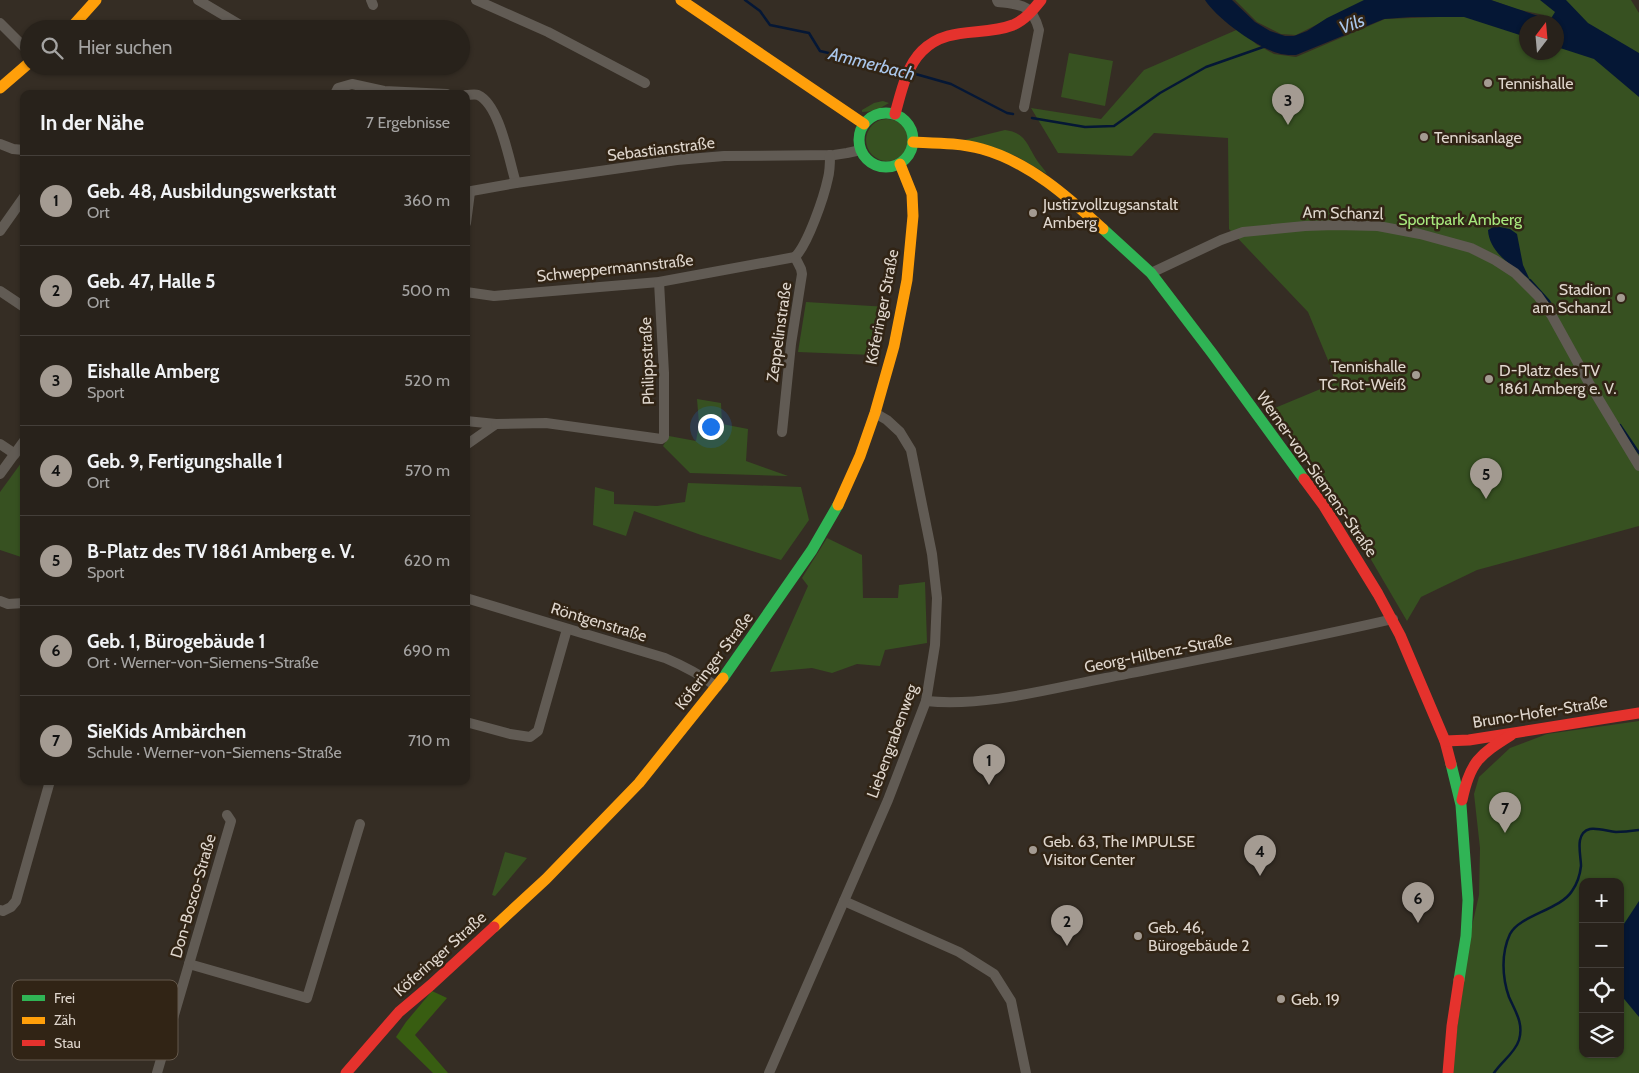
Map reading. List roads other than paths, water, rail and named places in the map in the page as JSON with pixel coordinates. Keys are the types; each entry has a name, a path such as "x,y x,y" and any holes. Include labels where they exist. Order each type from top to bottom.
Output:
{"street":[{"path":"78,20 96,0"},
{"path":"198,0 232,20"},
{"path":"476,0 548,32 645,83"},
{"path":"681,0 864,124"},
{"path":"997,0 998,2 1018,5 1028,9 1036,18 1040,30 1024,107"},
{"path":"895,114 905,82 914,62 930,44 939,38 953,33 998,30 1014,25 1026,19 1041,0"},
{"path":"0,23 20,43"},
{"path":"0,88 20,71"},
{"path":"337,90 352,84 379,90"},
{"path":"470,94 478,95 491,106 497,117 516,183"},
{"path":"895,114 909,125 914,142 908,157 900,164 886,168 870,162 864,157 859,140 860,131 864,124 874,116 895,114"},
{"name":"Werner-von-Siemens-Straße","path":"914,142 980,148 999,154 1022,166 1062,193 1151,273 1324,506 1362,565 1393,619 1445,741 1461,805 1468,900 1466,936 1452,1026 1448,1073"},
{"path":"0,144 12,149 20,150"},
{"name":"Sebastianstraße","path":"470,192 516,183 677,160 724,156 830,155 861,150"},
{"path":"795,257 806,244 824,194 829,177 830,155"},
{"name":"Köferinger Straße","path":"346,1073 399,1012 546,880 640,783 718,687 794,577 832,516 860,456 875,413 901,313 912,237 913,216 912,194 900,164"},
{"path":"0,231 20,203"},
{"name":"Am Schanzl","path":"1151,273 1221,240 1243,232 1298,227 1335,225 1378,226 1420,234 1471,248 1515,273 1538,296 1639,466"},
{"name":"Schweppermannstraße","path":"470,293 494,296 659,282 795,257"},
{"name":"Zeppelinstraße","path":"782,432 791,344 802,274 795,257"},
{"name":"Philippstraße","path":"496,424 546,423 661,439 664,437 664,373 659,282"},
{"path":"0,291 20,304"},
{"name":"Liebengrabenweg","path":"769,1073 905,757 926,701 935,645 937,598 932,554 911,450 900,432 887,420 875,413"},
{"path":"470,421 496,424"},
{"path":"470,442 496,424"},
{"path":"0,444 15,454"},
{"path":"0,474 20,447"},
{"name":"Röntgenstraße","path":"470,599 665,658 683,665 718,687"},
{"path":"0,601 8,604 20,603"},
{"name":"Georg-Hilbenz-Straße","path":"926,701 952,702 1010,696 1268,647 1393,619"},
{"path":"470,723 510,734 530,737 538,730 567,628"},
{"name":"Bruno-Hofer-Straße","path":"1445,741 1469,740 1639,713"},
{"path":"1461,805 1467,776 1476,761 1518,731"},
{"path":"0,910 3,911 11,907 16,900 49,785"},
{"name":"Don-Bosco-Straße","path":"178,1001 231,821 227,815"},
{"path":"189,964 307,998 360,824"},
{"path":"844,900 959,952 994,974 1011,1001 1026,1073"},
{"name":"Don-Bosco-Straße","path":"157,1073 161,1060"}],"water":[{"name":"Vils","path":"1205,0 1232,0 1255,22 1270,31 1285,36 1294,36 1307,31 1327,18 1364,0 1491,0 1535,15 1519,15 1519,35 1464,17 1384,19 1296,55 1288,55 1272,51 1250,40 1211,8"},
{"path":"1540,0 1566,0 1588,23 1639,53 1639,97 1594,59 1564,49 1564,15 1553,15 1555,12"},
{"path":"1495,226 1510,229 1517,234 1523,265 1530,280 1503,259 1493,246 1488,230"},
{"path":"1639,901 1639,1017 1624,999 1624,924"}],"waterway":[{"name":"Ammerbach","path":"745,0 760,11 770,25 809,33 820,51 905,71"},
{"name":"Ammerbach","path":"1032,118 1085,127 1114,126 1160,93 1206,67 1266,46"},
{"name":"Ammerbach","path":"912,73 951,84 1007,113 1013,114"},
{"path":"1530,280 1549,301 1554,310"},
{"path":"1620,425 1639,453"},
{"path":"1494,1073 1517,1045 1520,1034 1520,1023 1509,997 1504,973 1505,949 1510,934 1522,922 1559,903 1572,891 1580,873 1580,840 1585,831 1590,829 1616,832 1639,830"}],"place":[{"name":"Tennishalle","path":"1488,83"},
{"name":"Eishalle Amberg","path":"1288,125"},
{"name":"Tennisanlage","path":"1424,137"},
{"name":"Justizvollzugsanstalt Amberg","path":"1033,213"},
{"name":"Stadion am Schanzl","path":"1621,298"},
{"name":"Tennishalle TC Rot-Weiß","path":"1416,375"},
{"name":"D-Platz des TV 1861 Amberg e. V.","path":"1489,379"},
{"name":"B-Platz des TV 1861 Amberg e. V.","path":"1486,499"},
{"name":"Geb. 48, Ausbildungswerkstatt","path":"989,785"},
{"name":"SieKids Ambärchen","path":"1505,833"},
{"name":"Geb. 63, The IMPULSE Visitor Center","path":"1033,850"},
{"name":"Geb. 9, Fertigungshalle 1","path":"1260,876"},
{"name":"Geb. 1, Bürogebäude 1","path":"1418,923"},
{"name":"Geb. 46, Bürogebäude 2","path":"1138,936"},
{"name":"Geb. 47, Halle 5","path":"1067,946"},
{"name":"Geb. 19","path":"1281,999"}],"park label":[{"name":"Sportpark Amberg","path":"1460,219"}]}
